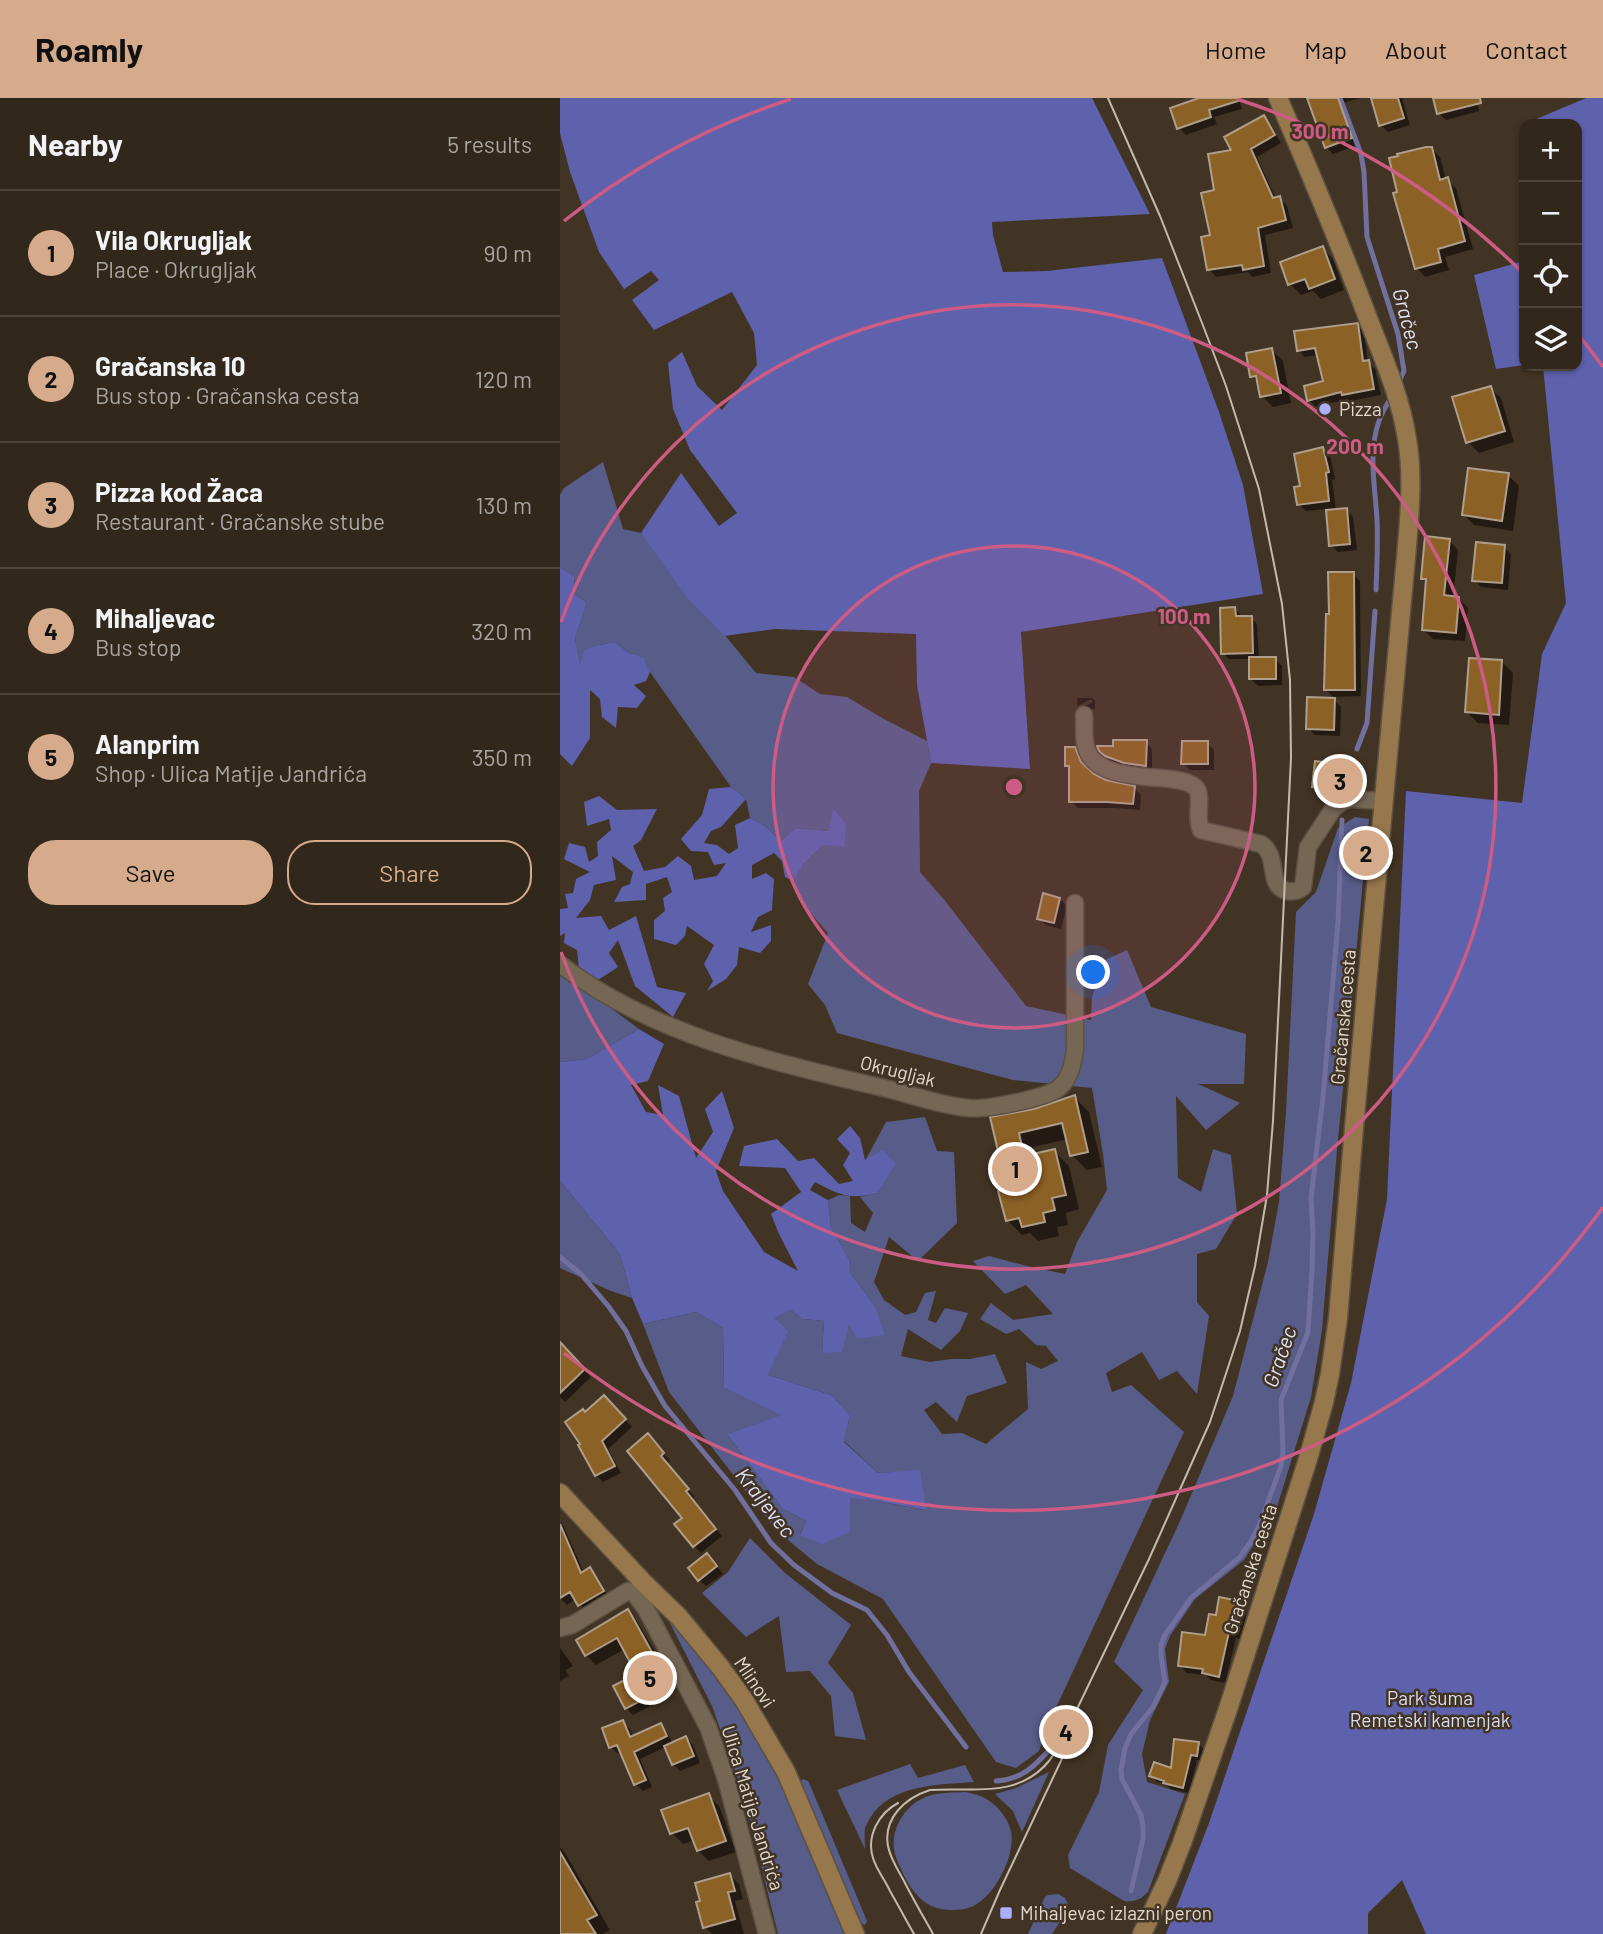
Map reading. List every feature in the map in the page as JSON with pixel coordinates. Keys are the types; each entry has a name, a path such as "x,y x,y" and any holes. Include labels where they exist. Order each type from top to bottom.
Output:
{"main road":[{"name":"Gračanska cesta","path":"1142,1934 1182,1843 1229,1706 1324,1402 1338,1318 1410,513 1408,441 1399,406 1344,254 1278,98"},
{"name":"Mlinovi","path":"560,1493 679,1617 744,1700 786,1772 855,1934"}],"street":[{"path":"1084,715 1086,750 1095,764 1117,772 1179,780 1194,786 1199,794 1198,822 1201,830 1261,844 1267,848 1275,881 1280,888 1286,890 1300,890 1303,887 1308,847 1333,809 1350,799 1384,802"},
{"name":"Okrugljak","path":"560,964 611,998 670,1026 732,1050 775,1063 976,1109 1054,1091 1060,1087 1071,1068 1075,1047 1075,903"},
{"name":"Ulica Matije Jandrića","path":"560,1628 572,1625 628,1591 634,1592 646,1609 708,1727 726,1779 767,1934"}],"shaded area":[{"path":"603,462 623,529 641,533 756,673 794,677 820,694 847,697 927,741 931,763 919,791 920,872 1026,1006 1091,1020 1092,997 1105,960 1127,950 1151,1007 1246,1034 1244,1084 1198,1084 1240,1103 1206,1130 1176,1096 1178,1178 1201,1192 1213,1149 1231,1155 1237,1214 1216,1249 1197,1254 1197,1302 1209,1316 1197,1394 1177,1371 1159,1380 1142,1352 1106,1373 1112,1392 1131,1385 1184,1432 1055,1710 1039,1751 1016,1768 996,1762 883,1599 817,1564 776,1530 669,1392 643,1324 696,1312 723,1328 724,1388 782,1415 727,1434 783,1509 806,1521 800,1534 849,1497 925,1510 919,1471 878,1473 844,1441 850,1415 831,1395 768,1375 787,1331 775,1318 791,1310 802,1319 824,1321 822,1353 849,1323 875,1306 851,1274 849,1259 831,1227 828,1200 839,1195 850,1196 851,1223 865,1232 873,1213 860,1197 877,1193 882,1150 865,1161 886,1122 925,1117 937,1151 954,1152 957,1223 918,1261 889,1237 874,1282 884,1300 905,1315 916,1312 925,1293 936,1291 928,1320 936,1323 945,1308 968,1313 960,1331 941,1350 908,1329 901,1356 930,1362 995,1354 1007,1383 967,1396 957,1422 936,1402 924,1410 942,1434 962,1433 986,1444 1028,1409 1026,1362 1041,1369 1058,1361 1046,1346 1036,1345 1019,1329 1006,1334 980,1319 991,1303 1013,1320 1053,1314 1026,1285 1005,1294 973,1261 989,1256 1065,1274 1077,1242 1107,1190 1092,1088 1013,1080 837,1033 825,1005 808,984 828,933 800,901 794,881 803,865 823,845 829,831 795,828 781,841 764,825 750,818 746,799 731,787 642,657 629,653 615,642 598,645 580,668 575,638 587,603 575,594 574,576 560,567 560,495 564,488"},
{"path":"1355,817 1369,819 1322,1330 1311,1397 1268,1536 1260,1535 1244,1560 1195,1599 1170,1636 1165,1649 1169,1682 1150,1720 1142,1754 1147,1782 1185,1794 1148,1892 1137,1900 1124,1901 1070,1868 1068,1855 1099,1792 1108,1745 1143,1690 1114,1662 1181,1519 1233,1396 1268,1262 1279,1202 1296,912 1316,892 1338,828"},
{"path":"560,970 639,1029 587,1059 560,1062"},
{"path":"560,1181 620,1254 632,1298 560,1268"},
{"path":"750,1538 785,1573 851,1625 828,1663 853,1693 866,1740 835,1736 831,1696 810,1671 786,1672 779,1616 746,1637 702,1593 728,1572"},
{"path":"671,1619 734,1698 780,1778 846,1934 778,1934 744,1796 712,1706 669,1621"},
{"path":"910,1764 918,1778 965,1765 974,1782 916,1788 890,1798 879,1807 867,1824 865,1849 837,1790"},
{"path":"1049,1772 1022,1832 1013,1811 995,1794 1016,1788"},
{"path":"803,1779 810,1785 867,1921 865,1925 860,1923 801,1784"},
{"path":"965,1792 985,1798 1004,1815 1011,1831 1010,1852 1002,1875 980,1902 966,1909 937,1908 926,1903 910,1886 896,1857 894,1837 901,1818 923,1798 936,1794"},
{"path":"1058,1894 1065,1898 1067,1911 1052,1934 1028,1934 1045,1897"}],"green space":[{"path":"560,98 1092,98 1150,214 992,222 1003,272 1047,271 1162,258 1243,485 1263,594 1021,632 1030,769 931,763 917,685 916,634 775,629 724,636 686,596 641,533 681,473 719,526 737,513 690,450 673,409 668,363 682,352 697,386 722,410 757,365 754,333 732,292 654,330 632,300 659,280 651,271 624,289 599,252 570,172 560,133"},
{"name":"Park šuma Remetski kamenjak","path":"1586,98 1603,98 1603,1934 1426,1934 1402,1880 1368,1913 1368,1934 1166,1934 1209,1823 1314,1514 1351,1383 1387,1199 1406,791 1522,803 1542,654 1566,603 1543,371 1582,371 1582,119 1536,119"},
{"path":"1519,262 1519,366 1496,369 1474,275"},
{"path":"560,567 574,576 575,594 587,603 575,638 580,665 585,650 615,642 629,653 643,657 650,672 646,681 634,685 646,696 637,708 618,707 616,728 602,717 600,699 590,690 590,738 572,766 560,754"},
{"path":"731,787 746,799 721,827 711,831 704,843 717,845 729,854 738,848 735,825 750,818 764,825 781,841 795,828 829,831 833,809 846,824 844,847 823,845 803,865 794,881 785,877 782,861 774,853 752,865 752,879 766,873 774,879 772,910 758,917 751,932 771,925 771,941 760,953 739,947 737,965 726,979 707,991 713,981 704,964 714,945 687,926 685,936 676,945 654,939 654,920 665,911 663,898 672,892 667,877 646,884 646,900 614,902 622,887 630,884 633,872 612,856 616,880 594,885 590,900 576,918 601,916 609,930 636,916 657,987 686,993 673,1017 635,986 618,940 609,953 618,967 598,980 579,969 577,950 564,943 565,933 560,936 560,909 568,908 565,894 573,893 576,879 590,872 564,859 569,843 585,847 589,862 598,856 597,842 611,830 609,819 587,826 584,802 599,796 617,810 657,809 641,840 633,846 644,871 665,867 678,856 691,866 694,880 717,876 726,863 714,865 708,852 691,851 681,839 702,815 709,789"},
{"path":"639,1029 664,1044 648,1081 631,1085 646,1112 663,1115 658,1085 679,1096 696,1158 713,1132 705,1109 722,1091 734,1128 716,1171 723,1191 764,1252 798,1271 771,1214 801,1192 785,1168 739,1166 744,1146 777,1139 798,1161 814,1158 839,1184 853,1181 843,1165 850,1153 837,1139 850,1126 860,1138 865,1160 882,1150 896,1163 877,1193 844,1195 815,1182 810,1190 828,1200 831,1227 849,1259 851,1274 875,1306 885,1335 857,1339 849,1324 842,1352 822,1353 824,1321 802,1319 791,1310 775,1318 788,1331 768,1375 831,1395 850,1415 844,1442 878,1473 920,1470 926,1510 850,1498 850,1532 822,1544 800,1535 806,1521 783,1509 727,1434 781,1415 724,1388 723,1328 696,1312 643,1324 632,1298 620,1254 560,1181 560,1062 587,1059"}],"building":[{"path":"1199,98 1238,98 1238,101 1209,110 1211,117 1177,129 1170,108"},
{"path":"1307,98 1338,98 1352,138 1325,148"},
{"path":"1371,98 1398,98 1404,118 1379,126"},
{"path":"1433,98 1480,98 1481,103 1437,114"},
{"path":"1264,115 1275,135 1251,149 1273,198 1280,196 1286,220 1258,228 1264,266 1243,270 1242,265 1207,270 1201,237 1210,235 1201,193 1214,190 1208,154 1231,150 1224,137"},
{"path":"1432,147 1440,180 1448,177 1465,241 1438,249 1441,262 1415,269 1393,193 1397,192 1389,158"},
{"path":"1323,246 1335,279 1309,289 1305,279 1288,285 1280,262"},
{"path":"1358,323 1363,361 1369,360 1374,389 1342,395 1341,392 1307,401 1304,386 1323,381 1315,348 1297,351 1294,331"},
{"path":"1272,348 1281,393 1260,397 1256,376 1250,377 1246,353"},
{"path":"1491,386 1505,431 1466,443 1452,397"},
{"path":"1323,447 1329,472 1326,473 1329,501 1297,505 1294,487 1300,486 1294,454"},
{"path":"1468,468 1509,473 1502,521 1462,515"},
{"path":"1347,508 1350,544 1329,546 1326,510"},
{"path":"1425,536 1450,539 1444,595 1459,597 1456,633 1422,630 1426,579 1421,579"},
{"path":"1476,542 1505,545 1502,583 1472,581"},
{"path":"1328,572 1354,572 1355,690 1324,690 1326,614 1329,614"},
{"path":"1235,607 1236,616 1252,616 1253,653 1221,654 1220,608"},
{"path":"1249,657 1276,657 1276,679 1249,679"},
{"path":"1469,658 1502,660 1499,715 1465,712"},
{"path":"1307,697 1335,698 1334,730 1306,729"},
{"path":"1113,740 1147,740 1146,766 1124,763 1099,751 1097,746 1113,746"},
{"path":"1182,741 1208,741 1208,764 1181,764"},
{"path":"1065,747 1075,747 1081,762 1094,774 1106,780 1135,786 1133,804 1069,802 1069,766 1065,766"},
{"path":"1315,761 1347,765 1344,790 1312,787"},
{"path":"1043,893 1060,898 1054,923 1037,919"},
{"path":"1075,1095 1088,1152 1070,1156 1062,1123 1019,1133 1024,1156 1055,1149 1066,1195 1052,1198 1055,1210 1043,1213 1045,1222 1022,1227 1019,1218 1006,1221 998,1191 1007,1189 990,1117 1034,1109"},
{"path":"560,1342 585,1369 560,1393"},
{"path":"604,1395 626,1419 602,1441 615,1466 595,1476 578,1445 580,1444 565,1422 583,1409 585,1412"},
{"path":"648,1433 664,1453 661,1456 689,1489 686,1491 716,1529 693,1547 674,1524 682,1518 627,1451"},
{"path":"560,1524 581,1573 590,1567 604,1591 578,1606 570,1592 560,1598"},
{"path":"707,1553 717,1566 698,1581 688,1568"},
{"path":"1219,1597 1240,1601 1234,1633 1229,1632 1219,1677 1202,1673 1203,1669 1178,1666 1182,1632 1205,1635 1209,1614 1216,1615"},
{"path":"628,1609 652,1652 631,1664 617,1638 585,1656 576,1640"},
{"path":"640,1672 652,1695 625,1709 613,1686"},
{"path":"623,1720 630,1737 661,1723 667,1736 634,1752 646,1780 634,1785 617,1745 609,1748 602,1728"},
{"path":"686,1736 694,1756 672,1765 664,1746"},
{"path":"1174,1739 1199,1742 1197,1756 1191,1755 1183,1788 1149,1776 1154,1762 1171,1768"},
{"path":"709,1793 726,1841 697,1851 688,1828 670,1834 661,1810"},
{"path":"560,1852 597,1915 587,1920 596,1934 560,1934"},
{"path":"730,1873 735,1891 728,1892 735,1919 703,1928 696,1902 700,1901 695,1883"}],"waterway":[{"name":"Gračec","path":"1340,98 1361,154 1367,237 1398,334 1404,371 1398,384"},
{"name":"Gračec","path":"1376,590 1374,445 1380,418 1392,396"},
{"name":"Gračec","path":"1357,749 1367,723 1375,611"},
{"name":"Gračec","path":"1131,1891 1143,1839 1143,1827 1141,1815 1122,1779 1125,1748 1131,1734 1153,1707 1165,1682 1161,1656 1165,1635 1191,1598 1240,1557 1259,1526 1281,1466 1281,1400 1308,1332 1313,1233 1311,1198 1323,1097 1338,922 1342,820"},
{"name":"Kraljevec","path":"560,1257 581,1274 609,1307 626,1331 665,1406 735,1490 771,1543 794,1565 832,1593 867,1610 887,1635 909,1672 966,1747"},
{"path":"996,1781 1013,1778 1027,1771 1051,1748"}],"tram line":[{"path":"933,1934 890,1855 887,1836 893,1818 904,1804 930,1790 994,1789 1023,1781 1037,1773 1056,1751 1149,1559 1210,1422 1240,1331 1267,1195 1291,758 1290,680 1282,604 1259,489 1226,386 1160,216 1108,98"},
{"path":"981,1934 1068,1746"},
{"path":"898,1803 880,1819 873,1834 871,1850 876,1866 914,1934"}],"place":[{"name":"Pizza","path":"1325,409"},
{"name":"Pizza kod Žaca","path":"1340,781"},
{"name":"Gračanska 10","path":"1366,853"},
{"name":"Vila Okrugljak","path":"1015,1169"},
{"name":"Alanprim","path":"650,1678"},
{"name":"Mihaljevac","path":"1066,1732"},
{"name":"Mihaljevac izlazni peron","path":"1006,1913"}]}
